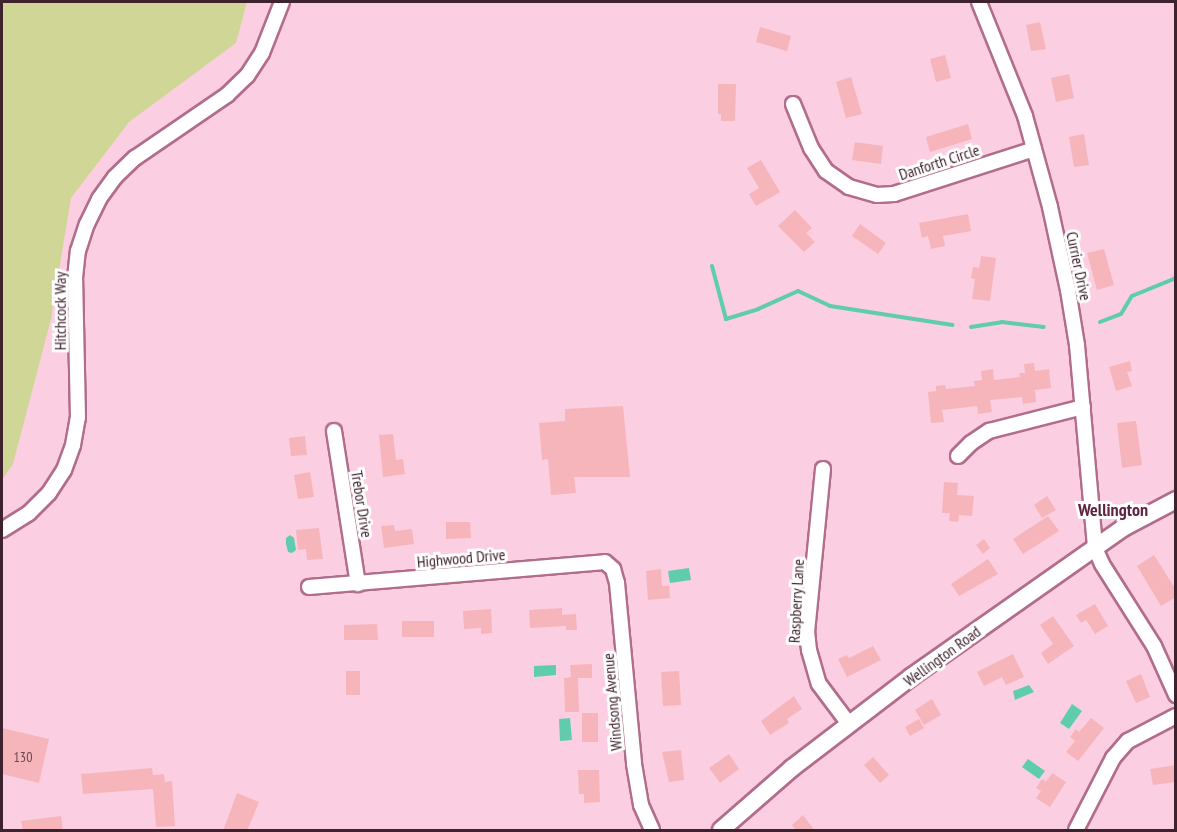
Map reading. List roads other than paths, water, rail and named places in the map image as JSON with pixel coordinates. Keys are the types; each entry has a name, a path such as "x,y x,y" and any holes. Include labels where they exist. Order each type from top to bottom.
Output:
{"main road":[{"name":"Wellington Road","path":"721,831 849,723 1122,528 1176,500"}],"street":[{"name":"Hitchcock Way","path":"2,530 29,513 49,493 64,470 73,445 78,418 75,278 78,251 99,199 115,177 135,158 227,95 247,76 262,53 282,2"},
{"name":"Currier Drive","path":"979,2 1016,90 1034,148 1050,207 1068,290 1077,345 1095,548"},
{"name":"Danforth Circle","path":"794,104 811,148 826,171 849,187 877,195 894,194 1034,148"},
{"path":"958,456 971,443 989,431 1083,407"},
{"name":"Trebor Drive","path":"334,430 358,584"},
{"name":"Raspberry Lane","path":"823,469 807,631 809,650 819,684 849,723"},
{"path":"1095,548 1102,564 1154,646 1176,695"},
{"name":"Highwood Drive","path":"309,588 605,562 613,569"},
{"name":"Windsong Avenue","path":"613,569 617,583 634,764 641,805 652,831"},
{"path":"1076,831 1113,758 1128,741 1176,716"}],"waterway":[{"path":"712,266 726,319 758,309 798,291 830,306 953,325"},
{"path":"1100,322 1121,314 1132,296 1176,278"},
{"path":"971,327 1002,322 1044,327"}],"district":[{"name":"Wellington","path":"1113,510"}]}
